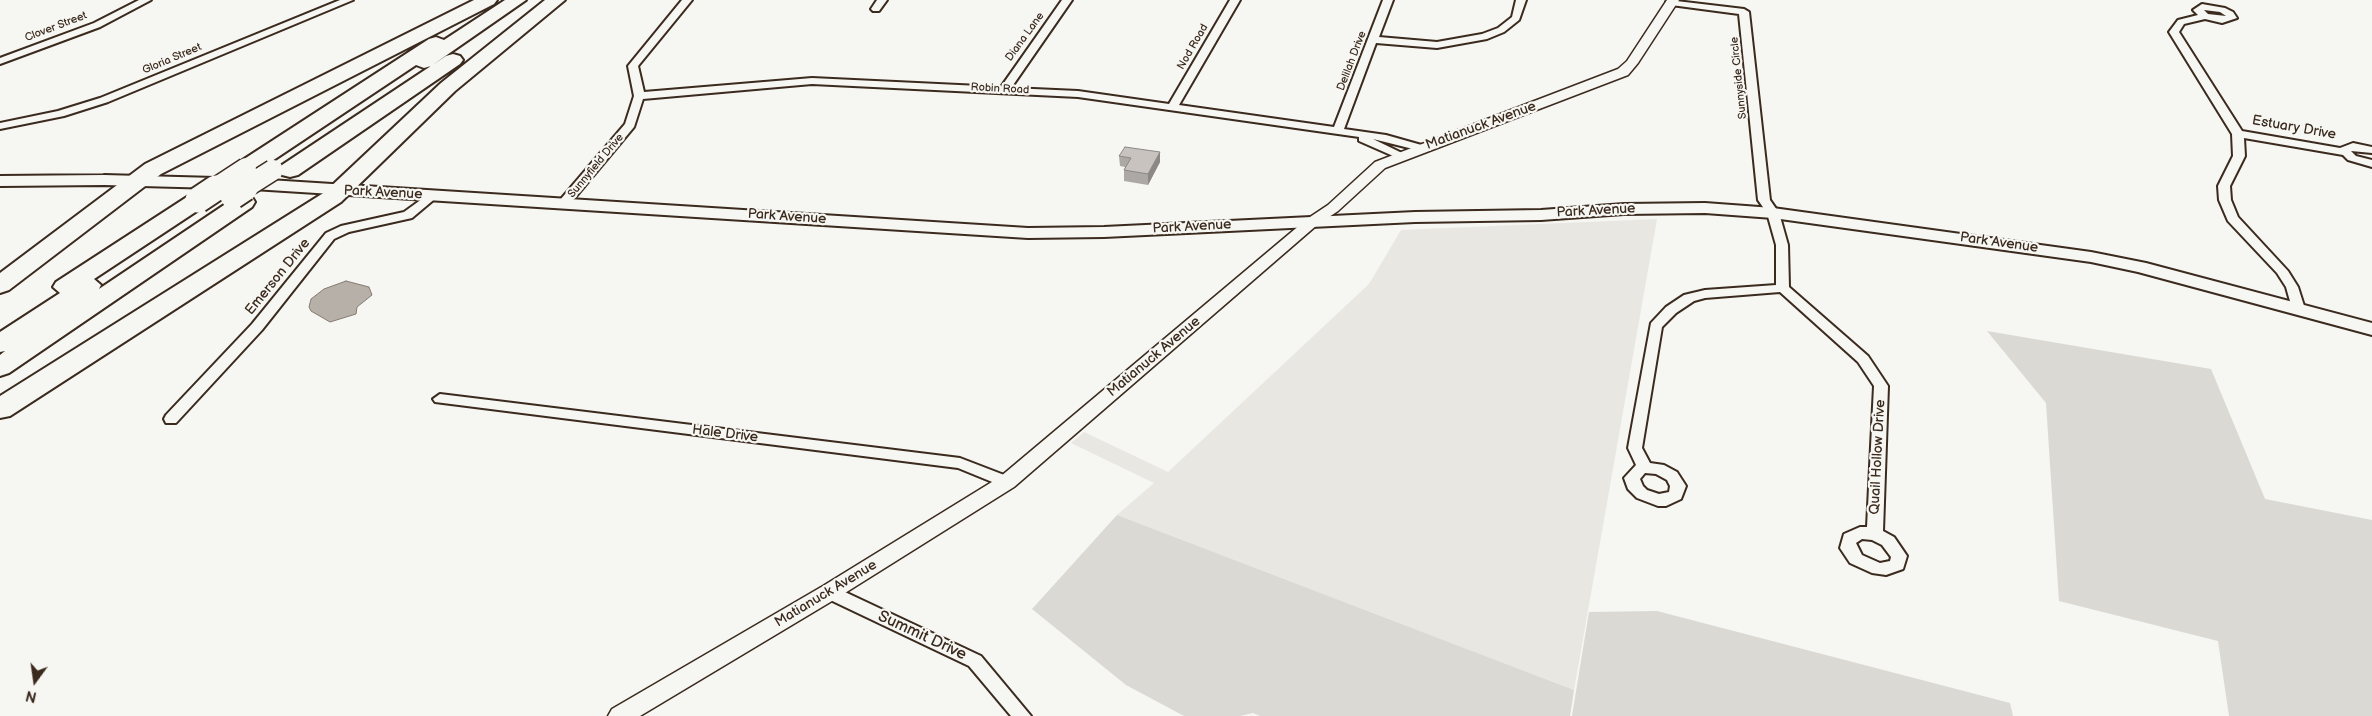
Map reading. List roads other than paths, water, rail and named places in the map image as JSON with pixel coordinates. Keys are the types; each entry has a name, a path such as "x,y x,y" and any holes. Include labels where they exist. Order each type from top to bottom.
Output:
{"highway":[{"path":"0,285 137,180 158,167 488,0"},
{"path":"268,169 502,0"},
{"path":"0,352 517,0"},
{"path":"0,344 526,0"},
{"path":"268,169 541,0"},
{"path":"0,409 342,190 448,87 556,0"},
{"path":"0,330 221,201"},
{"path":"0,367 221,201"}],"main road":[{"name":"Park Avenue","path":"0,181 137,180 342,190 1028,233 1415,216 1541,215 1624,209 1705,208 1773,213 2090,257 2140,266 2372,329"}],"street":[{"name":"Clover Street","path":"0,61 97,25 146,0"},
{"name":"Gloria Street","path":"0,126 60,114 104,100 348,0"},
{"name":"Sunnyfield Drive","path":"564,203 630,125 638,96 633,66 687,0"},
{"name":"Diana Lane","path":"1006,90 1020,65 1067,0"},
{"name":"Nod Road","path":"1173,108 1235,0"},
{"name":"Delilah Drive","path":"1338,131 1388,0"},
{"path":"1373,40 1436,45 1484,37 1502,30 1516,18 1521,0"},
{"name":"Matianuck Avenue","path":"620,716 830,592 1007,482 1312,222 1333,208 1380,165 1623,72 1632,63 1672,1"},
{"name":"Sunnyside Circle","path":"1672,1 1744,12 1764,200 1773,213"},
{"path":"2205,16 2182,22 2174,32 2232,120 2238,134 2239,156 2224,186 2225,200 2232,218 2282,271 2292,287 2298,309"},
{"name":"Robin Road","path":"638,96 812,81 1078,94 1386,138 1421,148"},
{"name":"Estuary Drive","path":"2238,134 2345,152 2352,158 2372,164"},
{"name":"Robin Road","path":"1358,135 1400,156"},
{"name":"Estuary Drive","path":"2345,152 2346,148 2353,146 2372,150"},
{"name":"Emerson Drive","path":"171,419 251,334 330,236 345,229 408,216 433,196"},
{"path":"1645,468 1634,448 1656,326 1671,310 1697,296 1783,288 1782,245 1773,213"},
{"name":"Quail Hollow Drive","path":"1783,288 1826,324 1863,359 1881,386 1874,499 1875,534"},
{"name":"Hale Drive","path":"440,399 960,463 1007,482"},
{"name":"Summit Drive","path":"830,592 975,661 1022,716"}]}
